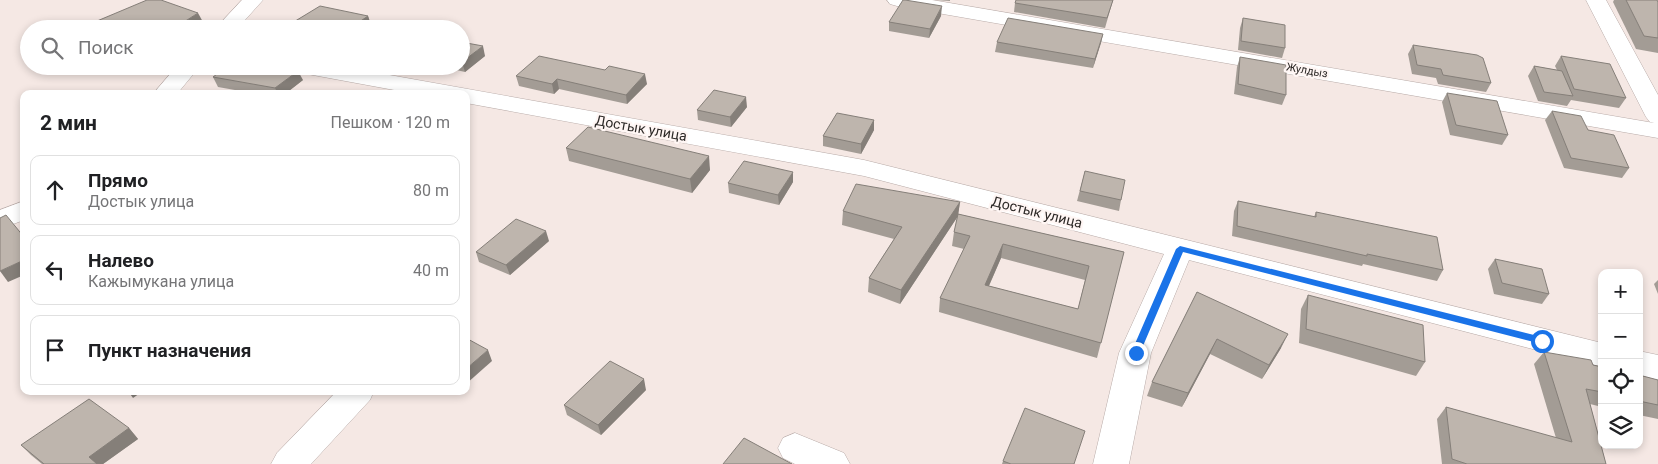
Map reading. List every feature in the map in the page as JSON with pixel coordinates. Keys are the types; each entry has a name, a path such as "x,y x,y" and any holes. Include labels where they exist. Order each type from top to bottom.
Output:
{"street":[{"path":"234,20 253,0"},
{"name":"Жулдыз","path":"897,0 1658,131"},
{"path":"1596,0 1658,117"},
{"path":"168,90 181,75"},
{"path":"351,75 432,90"},
{"name":"Достык улица","path":"470,97 864,168 1598,354"},
{"path":"0,220 20,212"},
{"path":"1111,464 1136,353 1180,249"},
{"path":"1643,364 1658,368"},
{"path":"289,464 354,395"},
{"path":"795,448 832,464"}],"building":[{"path":"147,0 161,0 198,13 187,20 99,20"},
{"path":"903,0 942,6 930,29 889,22"},
{"path":"1016,0 1113,0 1107,18 1015,3"},
{"path":"1626,0 1657,0 1658,38 1644,36"},
{"path":"320,6 368,16 362,20 297,20"},
{"path":"1008,18 1103,34 1095,59 997,42"},
{"path":"1243,18 1285,25 1285,48 1241,41"},
{"path":"470,44 483,46 470,56"},
{"path":"1413,45 1477,55 1483,58 1491,83 1443,75 1441,69 1417,65"},
{"path":"539,56 605,70 609,66 645,74 626,95 557,79 552,84 516,76"},
{"path":"1561,56 1610,64 1626,98 1574,89"},
{"path":"1240,57 1286,65 1286,95 1238,84"},
{"path":"1534,66 1562,71 1573,96 1544,92"},
{"path":"216,75 293,75 275,88 213,77"},
{"path":"714,90 746,97 730,117 697,110"},
{"path":"1447,93 1497,101 1508,135 1456,125"},
{"path":"1552,111 1581,116 1588,130 1614,135 1629,168 1571,158"},
{"path":"837,113 874,120 861,144 823,136"},
{"path":"588,127 709,156 690,179 566,148"},
{"path":"744,161 793,172 778,195 728,183"},
{"path":"1085,171 1125,180 1121,200 1080,191"},
{"path":"856,184 960,202 901,290 869,278 902,227 843,211"},
{"path":"1238,201 1316,217 1316,212 1437,237 1443,270 1367,254 1367,256 1237,226"},
{"path":"958,214 1124,252 1101,343 940,298 970,236 954,232","holes":["1003,244 1089,266 1078,309 985,285"]},
{"path":"6,215 20,232 20,262 0,271 0,218"},
{"path":"516,219 546,231 506,265 476,252"},
{"path":"1495,259 1542,269 1549,294 1502,283"},
{"path":"1197,292 1288,334 1269,365 1217,339 1188,393 1152,382"},
{"path":"1308,295 1423,325 1425,362 1306,329"},
{"path":"470,340 488,350 470,366"},
{"path":"1544,352 1591,360 1593,365 1598,366 1598,391 1586,389 1598,434 1598,449 1602,449 1606,464 1467,464 1452,459 1446,407 1572,442"},
{"path":"610,361 644,379 598,425 564,405"},
{"path":"1643,376 1658,380 1658,405 1643,402"},
{"path":"89,399 129,428 89,457 97,464 44,464 21,445"},
{"path":"1025,408 1085,431 1074,464 1011,464 1003,461"},
{"path":"744,438 792,464 723,464"}],"route":[{"path":"1136,353 1180,249 1542,341"}]}
